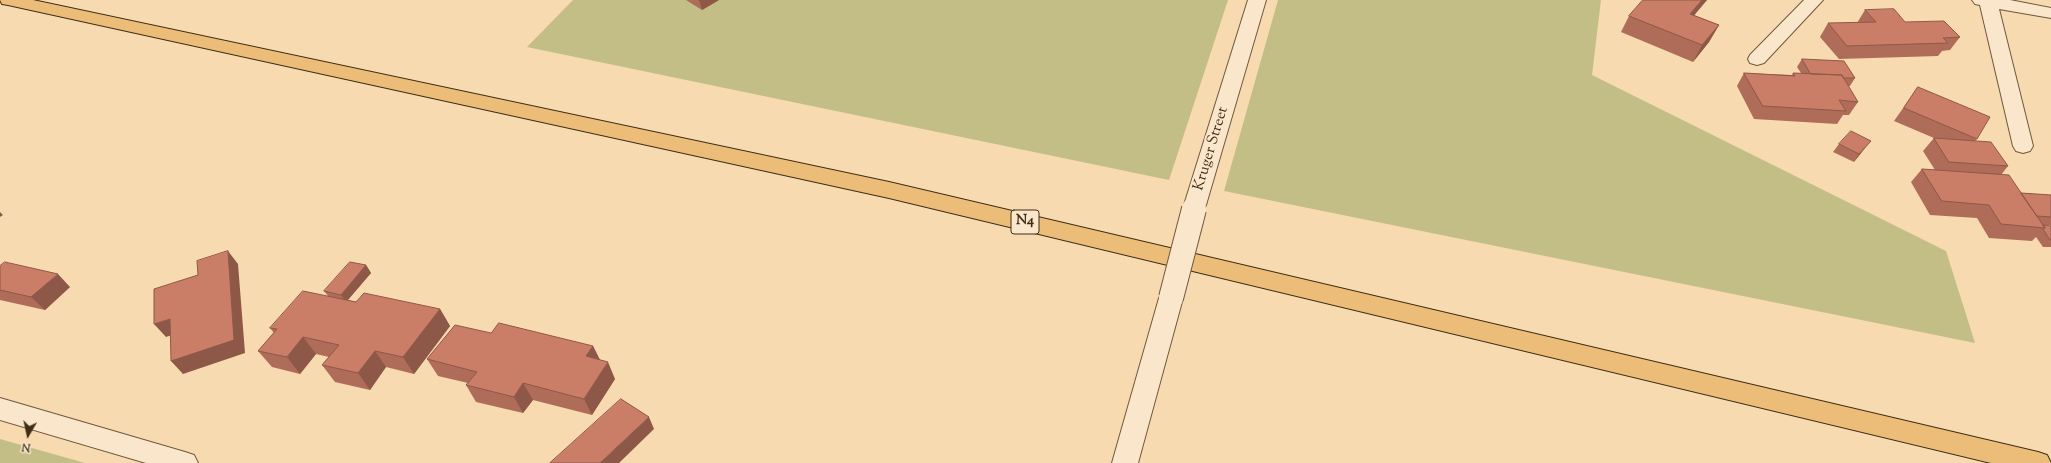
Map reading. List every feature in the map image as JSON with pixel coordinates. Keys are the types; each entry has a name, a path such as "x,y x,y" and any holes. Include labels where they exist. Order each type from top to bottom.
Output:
{"highway":[{"name":"N4","path":"8,0 889,190 2038,463"}],"street":[{"name":"Kruger Street","path":"1125,463 1195,205 1257,0"},
{"path":"1757,59 1814,0"},
{"path":"2023,146 1984,1 2051,13"},
{"path":"0,409 185,463"}],"shaded area":[{"path":"573,0 1228,0 1169,180 527,47"},
{"path":"1278,0 1601,0 1592,75 1946,251 1975,343 1224,191"},
{"path":"0,439 85,463 0,463"}],"building":[{"path":"1643,0 1702,0 1690,14 1719,25 1702,45 1629,16"},
{"path":"1894,9 1905,22 1944,21 1960,37 1943,38 1948,43 1847,46 1828,23 1876,22 1865,10"},
{"path":"1802,59 1844,61 1855,78 1843,78 1842,75 1811,74"},
{"path":"1744,73 1795,76 1793,73 1842,75 1858,102 1839,100 1846,111 1763,106"},
{"path":"1918,87 1990,117 1977,139 1904,108"},
{"path":"1851,131 1871,141 1859,154 1839,144"},
{"path":"1934,138 1991,142 2008,166 1949,162"},
{"path":"1922,169 2009,175 2045,228 2001,224 1989,205 1942,201"},
{"path":"2021,193 2051,195 2051,217 2037,216"},
{"path":"2043,225 2051,226 2051,240 2043,229 2045,228"},
{"path":"228,251 234,340 171,361 170,319 154,324 154,289 198,275 197,261"},
{"path":"5,262 58,274 31,297 0,290 0,266"},
{"path":"350,262 366,265 341,295 324,291"},
{"path":"303,291 356,302 364,293 440,309 403,357 375,351 358,373 322,365 339,345 303,337 287,357 258,351 277,329 270,328"},
{"path":"499,323 593,346 586,356 608,362 584,399 523,383 514,397 466,385 477,372 427,359 455,325 491,333"},
{"path":"621,399 649,417 600,463 550,463"}]}
